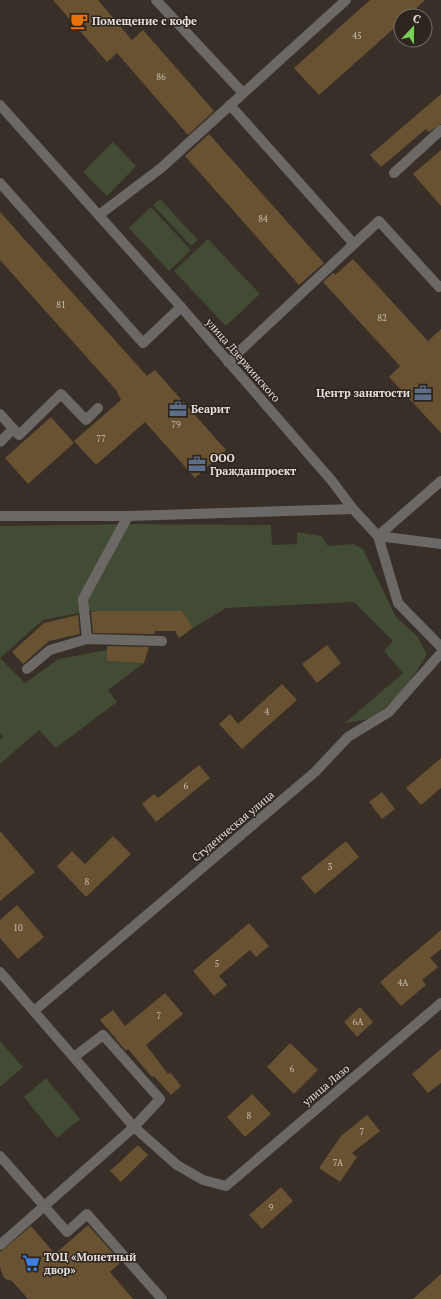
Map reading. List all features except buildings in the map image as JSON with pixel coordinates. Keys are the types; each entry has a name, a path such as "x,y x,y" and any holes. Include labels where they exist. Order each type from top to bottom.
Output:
{"street":[{"path":"156,0 243,94"},
{"path":"99,215 161,168 346,0"},
{"name":"улица Дзержинского","path":"0,105 181,307 332,481 353,509 378,536 398,603 441,647"},
{"path":"230,105 354,244"},
{"path":"394,173 441,130"},
{"path":"0,183 143,343 181,307"},
{"path":"228,362 379,221 439,287 441,286"},
{"path":"0,414 19,435 61,394 86,420 98,408"},
{"path":"0,442 13,428"},
{"path":"378,536 441,481"},
{"path":"0,516 128,516 353,509"},
{"path":"87,639 83,599 128,516"},
{"path":"378,536 441,544"},
{"path":"27,670 50,650 87,639 162,641"},
{"name":"Студенческая улица","path":"34,1011 315,772 348,737 388,712 441,653"},
{"path":"0,972 134,1127"},
{"name":"улица Лазо","path":"134,1127 177,1165 202,1180 226,1186 441,1003"},
{"path":"0,1245 134,1127 160,1099 103,1035 74,1057"},
{"path":"0,1156 67,1232 87,1214 162,1299"}],"green space":[{"path":"113,142 136,166 107,196 83,172"},
{"path":"160,199 198,240 191,246 153,205"},
{"path":"151,207 191,250 169,271 129,228"},
{"path":"208,239 260,294 226,326 174,271"},
{"path":"133,524 271,525 272,545 297,544 297,532 322,536 328,546 353,544 363,549 396,617 417,636 427,654 409,682 393,700 376,715 367,719 345,723 403,673 384,651 393,641 354,602 226,608 193,628 182,611 89,611 43,620 0,658 0,526"},
{"path":"107,650 107,661 144,663 108,690 117,702 56,748 39,730 0,764 0,740 3,737 0,733 0,658 25,683 59,659"},
{"path":"0,1041 23,1067 0,1087"},
{"path":"46,1078 80,1119 57,1138 24,1097"}],"place":[{"name":"Помещение с кофе","path":"79,21"},
{"name":"Центр занятости","path":"423,393"},
{"name":"Беарит","path":"178,409"},
{"name":"ООО Гражданпроект","path":"197,464"},
{"name":"ТОЦ «Монетный двор»","path":"31,1263"}]}
